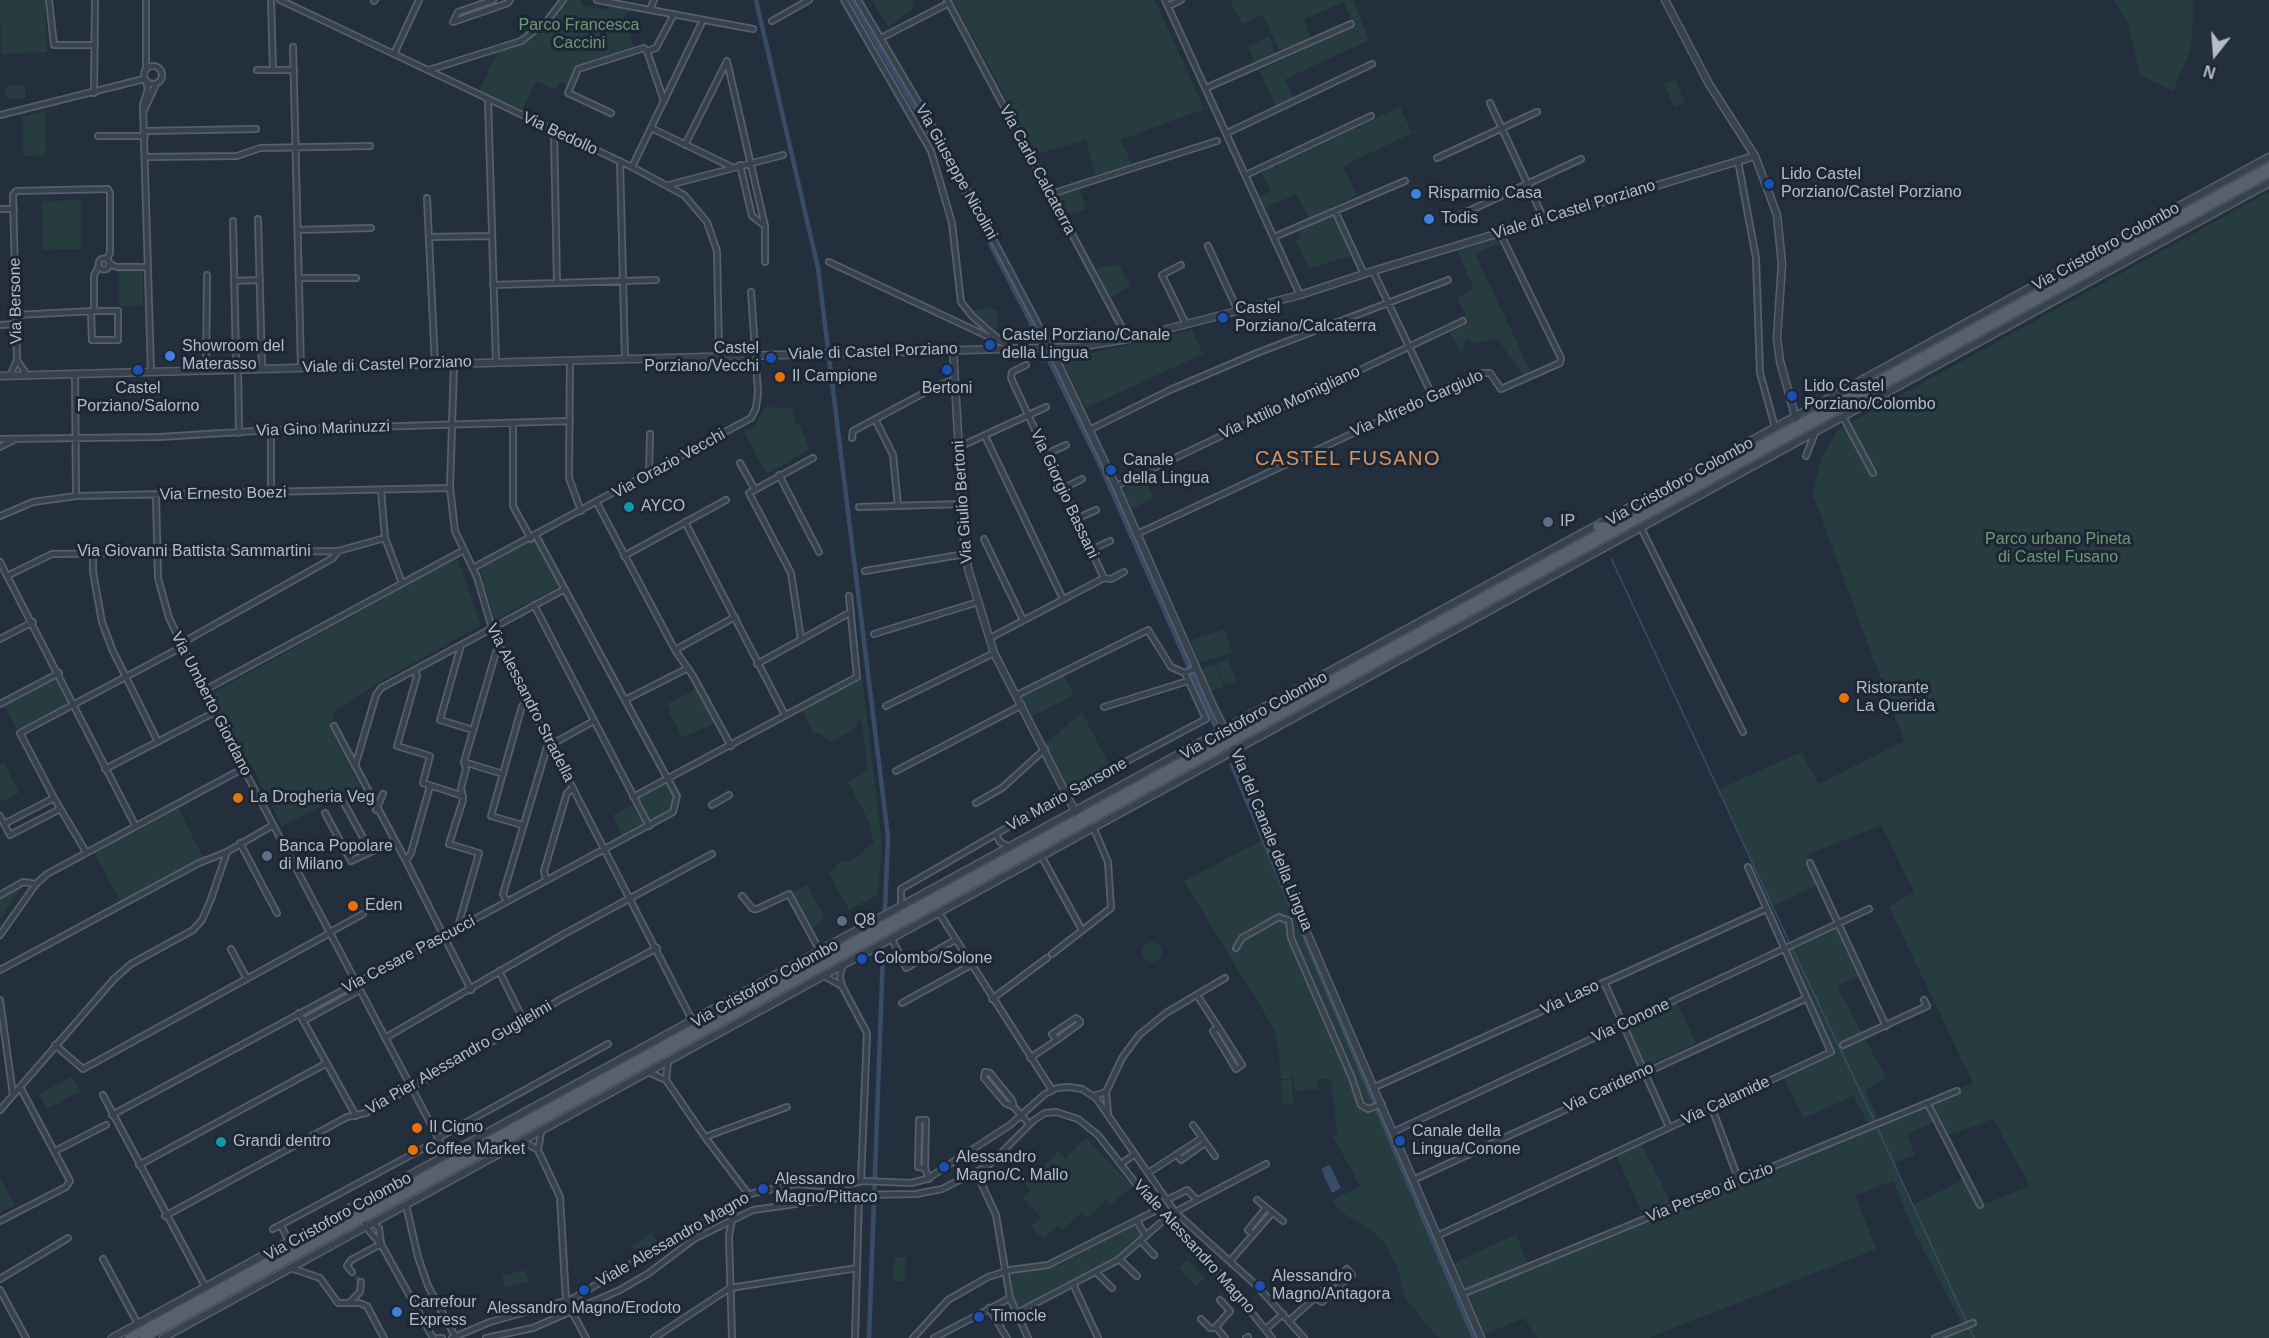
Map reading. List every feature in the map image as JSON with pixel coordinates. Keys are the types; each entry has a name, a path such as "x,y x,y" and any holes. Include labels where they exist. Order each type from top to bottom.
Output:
{"main road":[{"name":"Via Cristoforo Colombo","path":"144,1338 1079,819 1131,799 1325,685 2269,167"},
{"name":"Via Cristoforo Colombo","path":"129,1338 364,1217 471,1152 1079,819 1691,492 1797,424 2269,173"},
{"path":"1597,526 1611,527"},
{"path":"1314,680 1325,685"}],"street":[{"path":"49,0 54,45 95,45"},
{"path":"94,93 95,0"},
{"path":"146,0 144,110 151,372"},
{"path":"271,0 273,70"},
{"name":"Via Bedollo","path":"280,0 669,185 697,207 713,237 717,250 719,356"},
{"path":"394,54 419,0"},
{"path":"493,0 458,12 453,22 508,3 510,0"},
{"path":"429,70 520,41 547,21 563,0"},
{"path":"597,0 619,2 753,29"},
{"path":"650,9 654,0"},
{"path":"772,21 809,0"},
{"path":"844,0 931,152 952,223 961,302 1000,342"},
{"name":"Via Giuseppe Nicolini","path":"858,0 944,146 1048,347"},
{"path":"1165,0 1300,295"},
{"path":"1168,6 1181,0"},
{"path":"1665,0 1709,84 1755,156 1777,215 1781,235 1782,264 1778,338 1780,361 1797,424 1797,442"},
{"path":"881,38 948,1"},
{"name":"Via Carlo Calcaterra","path":"948,1 1128,339"},
{"path":"647,51 656,48 674,14"},
{"path":"632,167 704,20"},
{"path":"1206,88 1351,24"},
{"path":"294,47 301,368"},
{"path":"611,113 568,93 578,69 644,48 664,101"},
{"path":"144,110 162,74 146,55"},
{"path":"686,145 727,62 765,226 765,262"},
{"path":"1227,133 1372,64"},
{"path":"146,69 155,66"},
{"path":"257,70 294,70"},
{"path":"0,115 145,81 156,84"},
{"path":"488,100 496,363"},
{"path":"1490,103 1544,219"},
{"path":"1437,158 1537,112"},
{"path":"1246,176 1371,116"},
{"path":"651,128 732,167"},
{"path":"98,136 256,129"},
{"path":"554,132 557,283"},
{"path":"1051,194 1217,141"},
{"path":"146,157 237,156 260,148 370,147"},
{"path":"669,185 783,155"},
{"name":"Viale di Castel Porziano","path":"0,376 206,370 237,366 262,369 1077,347 1128,339 1300,295 1755,156"},
{"name":"Via Cristoforo Colombo","path":"112,1338 289,1242 406,1205 1144,802 1314,680 1775,427 1797,424 1913,352 2269,157"},
{"path":"1460,215 1581,159"},
{"path":"620,161 625,359"},
{"path":"1738,161 1756,258 1760,373 1775,427"},
{"path":"740,165 752,216 765,226"},
{"path":"1274,237 1405,181"},
{"name":"Via Cristoforo Colombo","path":"1230,740 1641,528 2269,183"},
{"path":"0,209 14,209 13,195 20,189 108,189 110,193 110,254 105,269 99,266 94,275 93,311 92,340 118,340 118,311 93,311 16,315"},
{"path":"427,198 435,364"},
{"name":"Via Bersone","path":"10,376 17,360 14,209"},
{"path":"1335,211 1364,274"},
{"path":"258,219 262,369"},
{"path":"233,221 240,433"},
{"path":"298,230 371,228"},
{"name":"Via Alfredo Gargiulo","path":"1137,534 1432,395 1487,372 1502,389 1561,361 1500,233"},
{"path":"429,237 491,236"},
{"path":"1208,246 1238,311"},
{"path":"108,262 117,267 148,267"},
{"path":"829,262 1009,348"},
{"path":"1181,265 1162,275 1186,324"},
{"path":"1373,271 1432,395"},
{"path":"206,370 207,275"},
{"path":"299,278 356,278"},
{"path":"234,280 260,280"},
{"path":"493,285 656,280"},
{"path":"1089,430 1170,390 1257,352 1448,280"},
{"name":"Via Orazio Vecchi","path":"473,568 533,538 752,417 758,396 751,292"},
{"name":"Via Attilio Momigliano","path":"1116,486 1463,321"},
{"path":"0,325 16,324"},
{"name":"Via del Canale della Lingua","path":"1048,347 1116,486 1195,668 1230,740 1281,872 1481,1338"},
{"name":"Via Giulio Bertoni","path":"953,349 953,380 965,554 994,653 1045,748 1079,819"},
{"path":"1910,363 1913,352"},
{"name":"Via Bersone","path":"17,360 27,375"},
{"path":"570,360 570,478 581,511"},
{"name":"Via Alessandro Stradella","path":"454,363 450,488 455,531 473,568 491,629 692,1020"},
{"name":"Via Giorgio Bassani","path":"990,638 1104,578 1011,378 1012,372 1026,365"},
{"path":"75,374 76,496"},
{"path":"852,438 852,432 935,387 953,380"},
{"path":"959,447 1046,407"},
{"path":"1843,417 1873,473"},
{"path":"875,419 893,455 898,506"},
{"name":"Via Gino Marinuzzi","path":"0,440 570,421"},
{"path":"513,423 513,506 565,589 668,779"},
{"path":"271,430 271,493"},
{"path":"1806,456 1815,433"},
{"path":"649,475 650,434"},
{"path":"985,435 1063,599"},
{"path":"0,447 14,439"},
{"path":"1046,454 1066,445"},
{"path":"801,639 794,581 749,494 754,488 813,458"},
{"path":"740,463 754,488"},
{"path":"779,475 819,552"},
{"path":"1062,489 1082,479"},
{"name":"Via Ernesto Boezi","path":"0,516 33,501 76,496 450,488"},
{"path":"381,490 385,538 402,583"},
{"path":"1691,492 1701,495"},
{"name":"Via Umberto Giordano","path":"156,495 157,555 162,599 181,645 447,1155"},
{"path":"624,556 726,500"},
{"path":"597,503 675,651 688,668 731,746"},
{"path":"860,507 962,504"},
{"path":"1076,519 1096,510"},
{"path":"685,522 785,715"},
{"path":"1641,528 1743,732"},
{"name":"Via Giovanni Battista Sammartini","path":"7,576 47,555 338,551 385,538"},
{"path":"984,539 1023,620"},
{"path":"1091,550 1110,541"},
{"path":"205,690 464,550"},
{"path":"86,852 60,809 20,733 125,678 333,558 338,551"},
{"path":"93,553 93,572 102,622 125,678 158,742"},
{"path":"865,571 965,554"},
{"path":"0,562 33,622 59,673 73,707 135,825"},
{"path":"1104,578 1111,579 1125,572"},
{"path":"355,766 376,695 381,688 565,589"},
{"path":"633,797 857,676 849,596"},
{"path":"874,634 978,602"},
{"path":"534,605 592,722 648,826"},
{"path":"757,664 851,612"},
{"path":"675,651 735,617"},
{"path":"0,639 33,622"},
{"path":"1017,695 1148,630 1172,667 1185,673 1195,668"},
{"path":"461,645 440,720 473,730"},
{"path":"458,930 479,853 449,844 463,796 461,788 466,769 464,762 496,652 500,647"},
{"path":"886,706 994,653"},
{"path":"625,700 688,668"},
{"path":"415,670 417,676 397,746 430,756 423,783 463,796"},
{"path":"0,704 59,673"},
{"name":"Via Mario Sansone","path":"901,907 901,889 1067,794 1206,719 1185,673"},
{"path":"1104,707 1188,681"},
{"path":"522,825 491,816 522,706 528,700"},
{"path":"896,771 1022,705"},
{"path":"105,770 215,711"},
{"path":"507,901 503,894 547,747 592,722"},
{"path":"334,726 471,990"},
{"path":"976,803 1002,788 1045,748"},
{"path":"464,762 503,774"},
{"path":"0,935 36,884 86,852 244,768"},
{"name":"Via Cesare Pascucci","path":"112,1115 673,812 678,802 668,779"},
{"path":"406,861 411,853 430,786"},
{"path":"546,880 544,871 563,804 567,793 573,788"},
{"path":"376,810 383,794"},
{"path":"712,805 729,795"},
{"path":"4,824 54,798"},
{"path":"1131,799 1144,802"},
{"path":"344,803 371,852"},
{"path":"0,816 10,835 60,809"},
{"path":"325,813 351,861 394,841"},
{"path":"1052,954 1110,908 1112,902 1108,862 1092,830 1079,819"},
{"name":"Via Cristoforo Colombo","path":"163,1338 291,1268 447,1155 1010,847 1079,819"},
{"path":"0,970 199,863 227,852 273,825"},
{"path":"996,834 1000,842 1010,847"},
{"path":"240,843 277,913"},
{"path":"0,1110 55,1044 114,979 131,964 194,930 202,920 211,899 227,852"},
{"path":"385,1038 471,990 500,971 712,854"},
{"path":"1044,861 1082,930"},
{"path":"1810,863 1886,1026"},
{"name":"Via Calamide","path":"1437,1236 1831,1052 1783,950 1748,867"},
{"path":"0,895 23,882 36,884"},
{"name":"Via Cristoforo Colombo","path":"742,897 753,909 758,909 789,894 820,951"},
{"name":"Via Laso","path":"1375,1087 1766,909"},
{"name":"Via Conone","path":"1393,1132 1869,909"},
{"path":"893,912 908,913"},
{"path":"939,913 1052,1090 1073,1087 1093,1096 1106,1092"},
{"path":"55,1044 83,1070 363,914"},
{"path":"1236,948 1242,938 1279,917 1289,921 1291,938 1361,1105 1365,1109 1380,1105"},
{"path":"892,939 906,968 955,940"},
{"name":"Via Pier Alessandro Guglielmi","path":"165,1216 348,1117 356,1116 525,1023 559,1000 657,948"},
{"path":"231,949 248,979"},
{"path":"992,999 1047,958"},
{"path":"902,1003 971,964"},
{"path":"842,966 840,976 842,986 867,1033 863,1181"},
{"path":"500,971 525,1023"},
{"path":"823,976 842,986"},
{"path":"1108,1116 1106,1092 1122,1058 1139,1035 1166,1013 1225,978"},
{"path":"1604,982 1669,1127"},
{"name":"Via Cesare Pascucci","path":"303,1021 360,990"},
{"path":"1197,995 1218,1027 1242,1065 1236,1069 1213,1031 1218,1027"},
{"name":"Via Caridemo","path":"1413,1180 1805,999"},
{"path":"0,1000 13,1095"},
{"path":"1843,1046 1927,1006 1924,1000"},
{"path":"299,1013 356,1116"},
{"path":"1030,1058 1080,1023"},
{"path":"273,1229 608,1044"},
{"path":"666,1080 668,1061"},
{"path":"139,1165 327,1063"},
{"path":"648,1072 666,1080 749,1195"},
{"path":"1014,1107 1012,1100 990,1073 984,1072 984,1078 1029,1124"},
{"path":"0,1221 68,1185 69,1177 20,1087"},
{"name":"Viale Alessandro Magno","path":"406,1205 418,1257 428,1286 454,1337 490,1322 566,1301 749,1195 794,1184 841,1186 863,1181 914,1183 929,1179 1022,1115 1052,1090"},
{"name":"Via Perseo di Cizio","path":"1462,1294 1957,1091"},
{"path":"103,1095 165,1216 206,1288"},
{"name":"Viale Alessandro Magno","path":"1093,1096 1176,1212 1230,1261 1304,1338"},
{"path":"1928,1104 1980,1205"},
{"path":"705,1137 787,1107"},
{"path":"1712,1108 1739,1182"},
{"name":"Viale Alessandro Magno","path":"486,1338 521,1332 636,1282 690,1242 732,1220 764,1208 861,1195 935,1191 976,1172 996,1159 1029,1124 1050,1112 1072,1116 1096,1133 1157,1210 1235,1290 1272,1338"},
{"path":"925,1168 918,1167 919,1120 926,1120 925,1168 929,1179"},
{"path":"55,1151 106,1125"},
{"path":"1193,1125 1215,1156"},
{"path":"538,1150 541,1132"},
{"path":"1148,1173 1202,1138"},
{"path":"523,1141 538,1150 560,1197 566,1301 586,1338"},
{"path":"1177,1154 1181,1160 1205,1143"},
{"path":"458,1150 471,1152"},
{"path":"1121,1164 1135,1154"},
{"path":"1176,1212 1266,1164"},
{"path":"976,1172 996,1215 1010,1298 1028,1338"},
{"path":"841,1186 844,1198"},
{"path":"1167,1200 1187,1190 1192,1192 1197,1200"},
{"path":"855,1338 861,1195"},
{"path":"1257,1200 1283,1221"},
{"path":"732,1338 729,1236 735,1204"},
{"path":"1253,1234 1248,1230 1266,1208"},
{"path":"913,1338 948,1300 988,1277 1007,1270 1048,1265 1157,1210"},
{"path":"1230,1261 1272,1213"},
{"path":"364,1217 433,1338"},
{"path":"364,1217 378,1227 381,1244"},
{"path":"998,1323 1074,1286 1119,1259 1165,1219"},
{"path":"1137,1221 1146,1236"},
{"path":"281,1225 289,1242"},
{"path":"1193,1246 1201,1236"},
{"path":"0,1279 68,1238"},
{"path":"1141,1241 1154,1255"},
{"path":"352,1272 348,1266 351,1260 381,1244"},
{"path":"1119,1259 1137,1276"},
{"path":"103,1263 138,1324"},
{"path":"291,1268 317,1277 336,1302 362,1303 369,1307 384,1338"},
{"path":"654,1338 730,1288 857,1268"},
{"path":"1289,1321 1347,1269 1352,1275 1322,1302 1315,1298"},
{"path":"1096,1272 1112,1288"},
{"name":"Via Cristoforo Colombo","path":"251,1280 265,1282"},
{"path":"349,1303 360,1292 361,1282"},
{"path":"1074,1286 1098,1338"},
{"path":"0,1290 26,1338"},
{"path":"934,1338 1010,1298"},
{"path":"1201,1319 1211,1328 1216,1327 1230,1311 1220,1300"},
{"path":"988,1308 1007,1338"},
{"path":"1266,1329 1283,1314"},
{"path":"1935,1338 1973,1323"},
{"path":"1216,1327 1226,1338"}],"green space":[{"path":"0,0 45,0 47,52 1,54"},
{"name":"Parco Francesca Caccini","path":"565,0 582,0 581,5 606,10 609,6 630,10 623,16 634,49 575,68 567,84 560,82 556,90 536,81 522,110 479,91 499,49 521,43 535,35 555,16"},
{"path":"872,0 911,0 914,7 889,27"},
{"path":"953,0 1155,0 1204,109 1121,140 1132,164 1095,175 1086,140 1036,154"},
{"path":"1230,0 1353,0 1369,40 1285,79 1294,98 1276,106 1260,71 1353,26 1344,2 1304,19 1311,39 1280,52 1263,15 1242,24"},
{"path":"2114,0 2194,0 2191,49 2173,91 2140,75 2128,24"},
{"path":"1269,36 1276,56 1256,65 1248,47"},
{"path":"1675,79 1685,103 1674,107 1664,84"},
{"path":"6,86 25,86 25,98 6,98"},
{"path":"1400,107 1412,133 1343,166 1357,195 1309,218 1296,194 1262,209 1257,198 1271,191 1261,172 1275,165 1279,173 1277,163 1295,156 1301,157 1301,154"},
{"path":"45,111 46,155 23,156 22,117"},
{"path":"1079,188 1086,209 1066,215 1055,196"},
{"name":"Parco urbano Pineta di Castel Fusano","path":"2269,192 2269,1338 1935,1338 1963,1326 1915,1234 1893,1181 1855,1195 1876,1249 1648,1338 1537,1338 1524,1318 1480,1336 1450,1265 1516,1234 1529,1266 1645,1219 1615,1153 1640,1141 1674,1208 1870,1127 1853,1096 1804,1118 1782,1075 1831,1052 1783,949 1837,925 1861,975 1837,986 1886,1078 1865,1090 1880,1123 1973,1083 1889,907 1914,892 1881,825 1807,855 1819,884 1773,906 1719,789 1801,752 1819,784 1904,741 1812,493 1823,454 1839,429","holes":["1993,1119 2030,1186 1981,1205 1967,1178 1913,1205 1894,1163 1915,1155 1907,1134 1937,1121 1945,1136"]},
{"path":"81,200 82,249 43,250 42,201"},
{"path":"1333,215 1352,255 1309,269 1296,240 1302,238 1298,230"},
{"path":"1497,237 1501,243 1475,254 1530,370 1523,376 1497,338 1478,343 1465,338 1464,350 1461,352 1449,333 1469,321 1457,298 1474,289 1457,250"},
{"path":"1118,264 1131,286 1109,298 1094,269"},
{"path":"143,270 143,305 119,307 118,271"},
{"path":"989,308 997,311 997,330 970,310"},
{"path":"1192,330 1203,354 1086,408 1058,353 1092,353"},
{"path":"765,407 793,408 795,423 800,425 809,450 767,474 744,432 755,426"},
{"path":"1144,477 1154,498 1132,509 1123,492 1128,488 1127,485"},
{"path":"534,540 559,586 495,620 480,569"},
{"path":"457,558 481,625 376,684 334,711 330,728 360,787 282,826 251,764 244,768 207,696"},
{"path":"1224,629 1232,653 1199,663 1191,640"},
{"path":"1228,659 1237,681 1225,685 1216,664"},
{"path":"1215,664 1224,686 1209,692 1200,670"},
{"path":"1064,675 1074,695 1032,716 1022,696"},
{"path":"862,677 882,843 878,894 849,910 829,873 844,860 846,863 864,853 863,850 874,842 869,827 871,825 848,782 868,769 861,720 857,721 856,728 831,742 820,733 814,733 802,710"},
{"path":"56,678 70,705 18,731 4,705"},
{"path":"697,689 714,723 683,738 669,713 671,711 667,704"},
{"path":"1082,712 1110,767 1069,788 1046,744"},
{"path":"4,763 19,793 0,802 0,765"},
{"path":"668,779 677,796 673,812 624,839 613,815 636,803 633,797"},
{"path":"176,803 204,860 122,904 92,849"},
{"path":"1265,839 1478,1338 1440,1338 1433,1332 1406,1299 1397,1267 1385,1244 1376,1234 1343,1213 1335,1204 1333,1200 1360,1186 1333,1136 1337,1134 1331,1079 1318,1079 1317,1065 1318,1089 1305,1090 1304,1081 1304,1090 1294,1090 1293,1067 1292,1079 1281,1079 1278,1044 1273,1027 1184,881"},
{"path":"25,883 0,919 0,897"},
{"path":"807,885 825,918 811,929 793,892"},
{"path":"1152,942 1159,945 1162,952 1159,959 1152,962 1145,959 1142,952 1145,945"},
{"path":"1677,1003 1696,1043 1646,1066 1627,1026"},
{"path":"72,1076 80,1091 47,1109 39,1094"},
{"path":"1281,1080 1292,1080 1293,1104 1282,1104"},
{"path":"1086,1138 1132,1186 1111,1205 1106,1200 1087,1218 1081,1213 1062,1230 1058,1226 1043,1239 1031,1226 1041,1217 1023,1198 1031,1191 1024,1183 1058,1152 1065,1158"},
{"path":"0,1178 15,1205 0,1213"},
{"path":"1134,1225 1142,1235 1118,1258 1016,1311 1012,1301 1011,1273 1057,1266"},
{"path":"651,1233 657,1242 638,1255 632,1246"},
{"path":"894,1257 906,1257 905,1281 894,1281"},
{"path":"1187,1260 1205,1278 1196,1286 1179,1268"},
{"path":"525,1270 529,1281 505,1288 502,1276"}],"water":[{"path":"1330,1165 1341,1188 1332,1193 1321,1169"}],"waterway":[{"path":"756,0 818,268 888,836 885,910"},
{"path":"852,0 967,199 1027,315 1102,469 1215,726"},
{"path":"1611,558 1790,944"},
{"path":"1232,765 1474,1338"},
{"path":"1792,948 1875,1122"},
{"path":"869,1338 883,953"},
{"path":"1877,1127 1974,1338"}],"tunnel":[{"path":"352,1272 361,1282"}],"place":[{"name":"Lido Castel Porziano/Castel Porziano","path":"1769,184"},
{"name":"Risparmio Casa","path":"1416,194"},
{"name":"Todis","path":"1429,219"},
{"name":"Castel Porziano/Calcaterra","path":"1223,318"},
{"name":"Castel Porziano/Canale della Lingua","path":"990,345"},
{"name":"Showroom del Materasso","path":"170,356"},
{"name":"Castel Porziano/Vecchi","path":"771,358"},
{"name":"Castel Porziano/Salorno","path":"138,370"},
{"name":"Bertoni","path":"947,370"},
{"name":"Il Campione","path":"780,377"},
{"name":"Lido Castel Porziano/Colombo","path":"1792,396"},
{"name":"Canale della Lingua","path":"1111,470"},
{"name":"AYCO","path":"629,507"},
{"name":"IP","path":"1548,522"},
{"name":"Ristorante La Querida","path":"1844,698"},
{"name":"La Drogheria Veg","path":"238,798"},
{"name":"Banca Popolare di Milano","path":"267,856"},
{"name":"Eden","path":"353,906"},
{"name":"Q8","path":"842,921"},
{"name":"Colombo/Solone","path":"862,959"},
{"name":"Il Cigno","path":"417,1128"},
{"name":"Canale della Lingua/Conone","path":"1400,1141"},
{"name":"Grandi dentro","path":"221,1142"},
{"name":"Coffee Market","path":"413,1150"},
{"name":"Alessandro Magno/C. Mallo","path":"944,1167"},
{"name":"Alessandro Magno/Pittaco","path":"763,1189"},
{"name":"Alessandro Magno/Antagora","path":"1260,1286"},
{"name":"Alessandro Magno/Erodoto","path":"584,1290"},
{"name":"Carrefour Express","path":"397,1312"},
{"name":"Timocle","path":"979,1317"}],"district":[{"name":"CASTEL FUSANO","path":"1348,459"}]}
